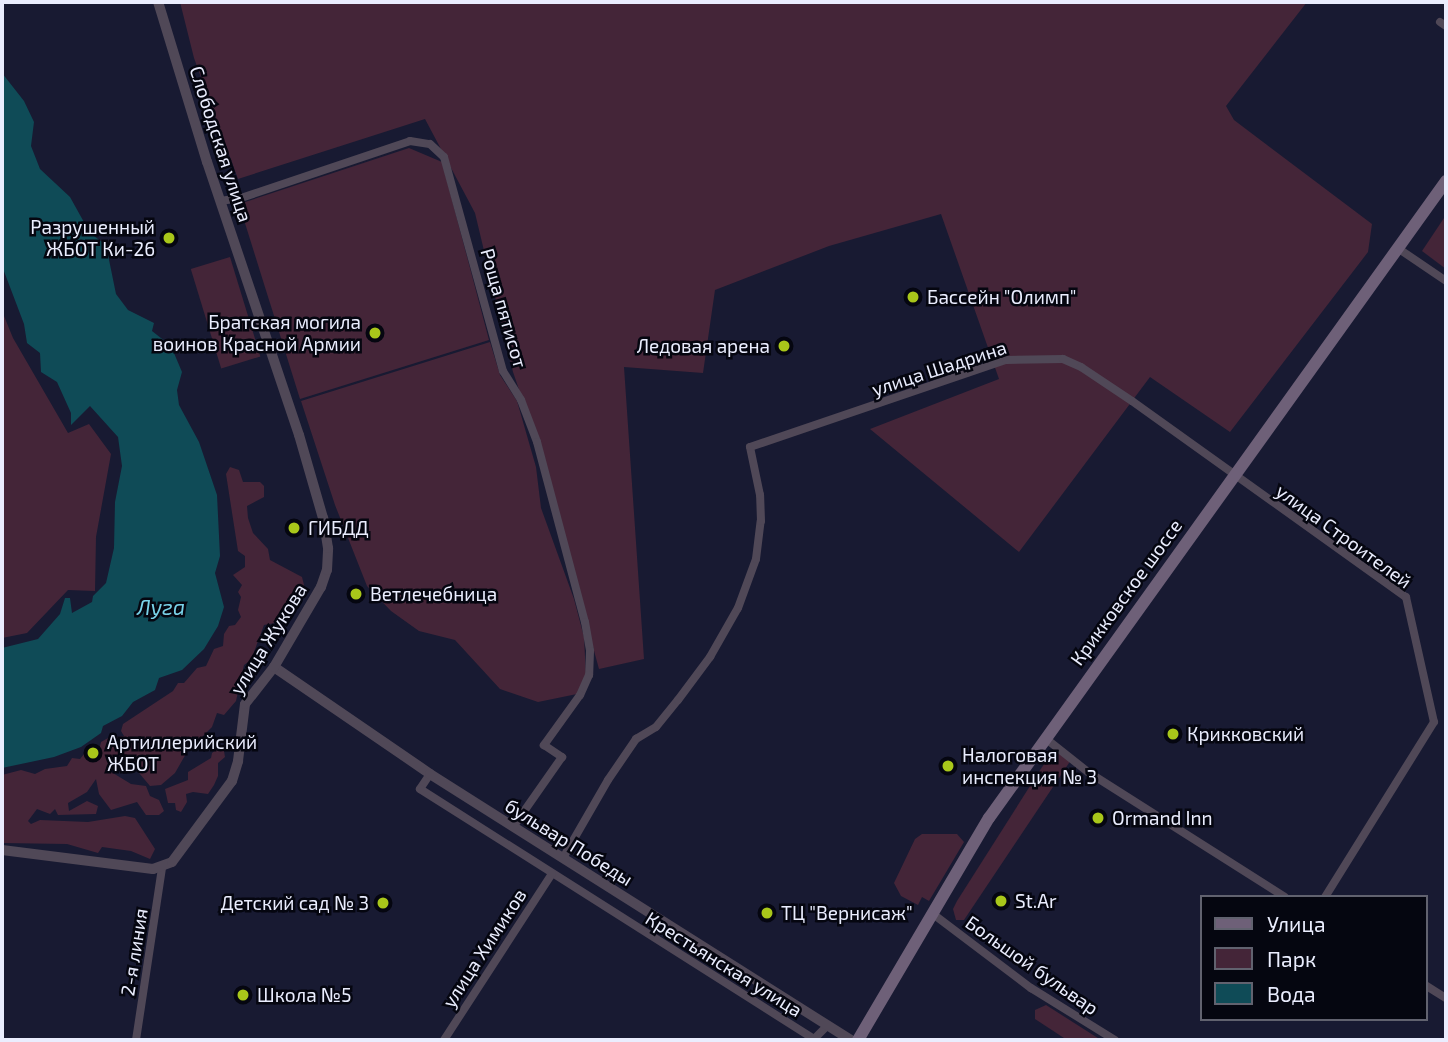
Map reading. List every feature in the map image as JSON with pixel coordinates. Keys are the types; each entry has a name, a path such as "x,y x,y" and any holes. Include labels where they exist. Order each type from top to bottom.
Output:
{"main road":[{"name":"Крикковское шоссе","path":"858,1040 936,917 989,818 1401,251 1446,181"},
{"path":"1401,251 1446,191"},
{"path":"867,1040 936,917"}],"street":[{"name":"Слободская улица","path":"158,2 220,201 267,334"},
{"name":"Роща пятисот","path":"220,201 241,198 410,141 430,144 444,157 503,371 521,400 537,442 590,650 589,675 580,695 544,745 562,757 513,827"},
{"path":"1401,251 1446,281"},
{"name":"улица Жукова","path":"162,868 182,850 232,780 238,761 245,704 274,667 321,587 327,570 328,548 315,487 267,334"},
{"name":"улица Шадрина","path":"563,858 608,780 636,739 656,727 678,700 710,657 738,608 756,559 761,521 760,495 750,447 1006,360 1063,359 1082,367 1122,394 1236,477"},
{"name":"улица Строителей","path":"1236,477 1406,597 1432,708 1434,722 1326,895"},
{"name":"бульвар Победы","path":"274,667 430,774 850,1040"},
{"path":"1047,740 1088,772 1282,895"},
{"name":"Крестьянская улица","path":"430,774 420,789 814,1040"},
{"path":"2,850 162,868"},
{"name":"2-я линия","path":"136,1040 162,868"},
{"name":"улица Химиков","path":"444,1040 552,873"},
{"name":"Большой бульвар","path":"936,917 1031,988 1115,1040"},
{"path":"1427,986 1446,998"},
{"path":"814,1040 826,1027"}],"green space":[{"path":"180,2 1307,2 1226,106 1234,120 1372,224 1368,252 1230,432 1150,377 1019,552 870,429 999,379 941,214 829,246 715,290 703,373 624,367 644,659 599,669 537,442 513,372 475,213 425,119 238,179 194,58"},
{"path":"409,148 442,162 489,340 300,399 239,204"},
{"path":"1446,215 1446,269 1422,251"},
{"path":"230,257 260,356 221,368 191,269"},
{"path":"2,311 13,338 68,433 89,424 111,454 96,537 95,591 68,590 27,633 2,638"},
{"path":"490,342 500,375 517,401 536,467 541,508 574,599 584,637 586,676 577,694 538,702 500,689 455,640 419,631 391,611 367,586 335,505 301,401"},
{"path":"230,467 239,470 243,482 260,482 264,486 264,497 247,506 248,518 253,533 268,549 270,560 302,577 305,589 298,603 285,621 264,625 251,660 244,665 236,701 224,715 217,713 212,727 187,752 175,773 161,785 150,786 134,767 129,755 122,761 113,761 108,770 131,784 146,786 150,796 159,800 164,811 159,815 146,815 137,802 111,810 99,794 96,779 87,792 68,803 69,811 87,801 98,806 96,814 58,815 55,809 50,814 37,809 28,821 31,824 40,820 88,822 125,816 135,818 155,849 150,859 131,851 102,847 98,853 67,844 2,843 2,775 21,770 35,774 45,769 67,766 72,758 80,759 89,748 99,750 101,742 108,738 124,736 121,731 123,724 173,691 178,683 184,683 197,668 206,666 214,649 223,646 224,634 229,626 235,625 241,617 238,610 241,597 238,592 242,585 233,575 245,567 245,556 238,551 226,474"},
{"path":"219,747 224,751 225,757 218,763 218,776 208,794 186,794 187,802 181,812 176,810 175,803 168,803 165,789 188,780 188,772 211,758 212,753"},
{"path":"1060,752 1071,760 964,920 956,920 953,909 957,901 1051,753"},
{"path":"922,834 957,834 964,842 929,901 922,897 918,905 901,896 894,883 915,839"},
{"path":"1046,1005 1101,1040 1067,1040 1035,1019 1035,1010"}],"water":[{"name":"Луга","path":"2,73 24,101 34,122 31,146 40,169 70,197 90,233 106,245 116,294 128,310 154,323 152,331 171,346 182,372 177,390 179,405 199,442 217,495 220,556 215,573 224,607 218,626 204,649 182,670 159,678 155,690 133,702 122,716 103,726 101,733 81,747 54,757 2,768 2,648 38,639 60,614 65,598 70,598 72,613 92,602 93,596 106,583 114,548 115,502 122,466 118,437 90,406 71,425 71,413 57,382 41,372 40,353 27,343 24,324 2,266"}],"place":[{"name":"Разрушенный ЖБОТ Ки-26","path":"169,238"},
{"name":"Бассейн \"Олимп\"","path":"913,297"},
{"name":"Братская могила воинов Красной Армии","path":"375,333"},
{"name":"Ледовая арена","path":"784,346"},
{"name":"ГИБДД","path":"294,528"},
{"name":"Ветлечебница","path":"356,594"},
{"name":"Крикковский","path":"1173,734"},
{"name":"Артиллерийский ЖБОТ","path":"93,753"},
{"name":"Налоговая инспекция № 3","path":"948,766"},
{"name":"Ormand Inn","path":"1098,818"},
{"name":"St.Ar","path":"1001,901"},
{"name":"Детский сад № 3","path":"383,903"},
{"name":"ТЦ \"Вернисаж\"","path":"767,913"},
{"name":"Школа №5","path":"243,995"}]}
